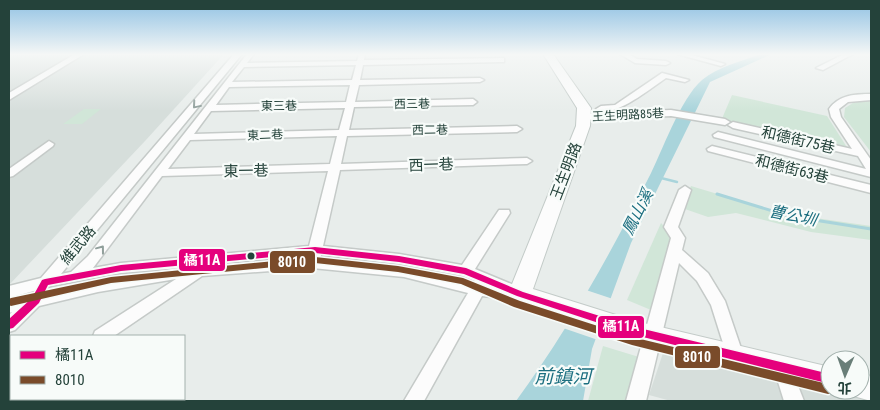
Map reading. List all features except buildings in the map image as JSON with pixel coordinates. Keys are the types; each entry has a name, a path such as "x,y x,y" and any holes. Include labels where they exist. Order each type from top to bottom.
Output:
{"main road":[{"path":"560,73 584,113"},
{"name":"王生明路","path":"520,294 583,126 584,113"},
{"path":"520,294 643,333 820,377"}],"street":[{"path":"9,97 48,73"},
{"name":"維武路","path":"36,300 45,282 228,73"},
{"name":"維武路","path":"36,300 76,276 93,259 226,85 233,73"},
{"path":"313,256 357,73"},
{"path":"584,113 617,107 665,75 685,80"},
{"path":"226,85 480,80"},
{"path":"871,97 848,100 836,105 834,109 836,117 871,168"},
{"name":"西三巷","path":"350,105 474,102"},
{"name":"東三巷","path":"208,108 350,105"},
{"name":"王生明路85巷","path":"584,113 671,113 701,118"},
{"name":"和德街75巷","path":"701,118 862,154"},
{"name":"西二巷","path":"343,132 517,129"},
{"name":"東二巷","path":"186,137 343,132"},
{"path":"718,134 871,174"},
{"path":"9,174 49,144"},
{"name":"和德街63巷","path":"712,149 871,189"},
{"name":"西一巷","path":"334,169 527,161"},
{"name":"東一巷","path":"158,173 334,169"},
{"path":"636,401 643,333 675,252 678,238 671,227 685,190"},
{"path":"466,271 504,213"},
{"path":"675,252 703,277 720,305 736,357"},
{"path":"9,292 45,282 121,268 313,256 400,259 466,271 481,284"},
{"path":"9,307 108,284 313,256 481,284 520,294"},
{"path":"103,335 200,271"},
{"path":"414,401 481,284"},
{"path":"9,325 36,300"},
{"path":"783,369 794,401"}],"shaded area":[{"path":"9,73 207,73 145,141 9,285"},
{"path":"664,350 820,387 820,400 870,399 871,401 671,401 649,395"}],"green space":[{"path":"732,95 827,116 850,152 721,121"},
{"path":"871,99 871,152 844,117 845,108 853,103"},
{"path":"84,109 101,109 82,124 63,124"},
{"path":"691,186 781,213 871,226 871,240 811,232 736,213 708,217 682,208"},
{"path":"661,223 674,237 651,310 627,300"},
{"path":"603,346 639,357 631,401 588,401"}],"water":[{"name":"前鎮河","path":"711,73 730,73 710,82 631,243 592,349 583,401 516,401 553,348 603,265 648,179 686,100"}],"pier":[{"path":"586,290 613,299 598,340 563,328"}],"waterway":[{"name":"曹公圳","path":"661,178 677,182"},
{"name":"曹公圳","path":"717,194 789,216 871,229"}],"transit line":[{"name":"橘11A","path":"9,325 36,300 45,282 121,268 315,250 399,259 466,271 520,294 635,331 820,377"},
{"name":"8010","path":"11,302 111,280 315,260 398,269 463,281 517,304 632,341 820,387"}],"water label":[{"name":"鳳山溪","path":"637,212"}]}
